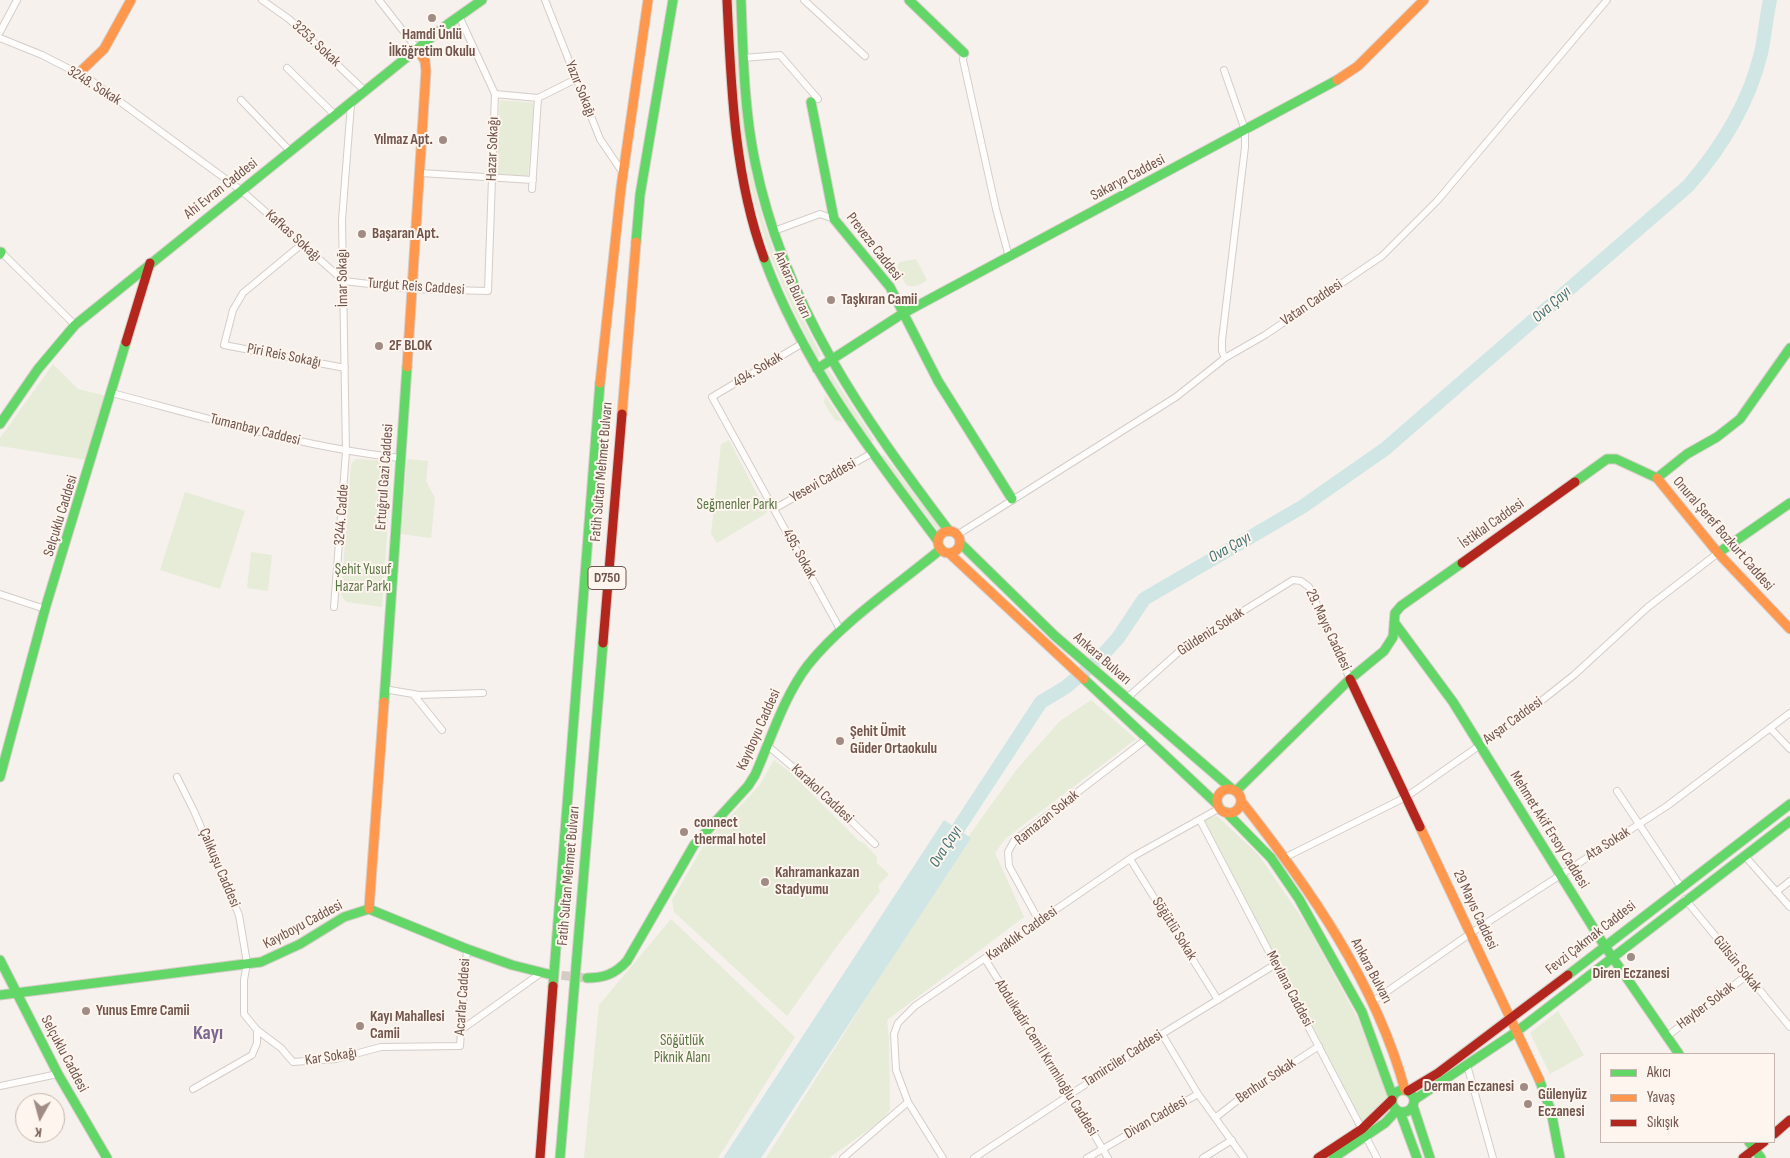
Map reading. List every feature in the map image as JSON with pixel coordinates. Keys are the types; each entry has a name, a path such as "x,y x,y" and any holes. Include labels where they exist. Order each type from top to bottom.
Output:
{"main road":[{"path":"80,73 104,49 131,0"},
{"name":"Ahi Evran Caddesi","path":"0,424 38,369 75,326 150,263 459,16 482,0"},
{"name":"Fatih Sultan Mehmet Bulvarı","path":"540,1158 598,414 623,173 648,0"},
{"name":"Fatih Sultan Mehmet Bulvarı","path":"560,1158 640,194 673,0"},
{"name":"Ankara Bulvarı","path":"727,0 734,108 746,191 766,264 817,370 872,453 943,548 1148,738 1271,858 1299,899 1362,1012 1392,1098"},
{"name":"Ankara Bulvarı","path":"741,0 746,97 756,163 774,231 831,362 886,446 955,537 1055,636 1234,790 1286,857 1319,906 1372,1002 1389,1037 1406,1091"},
{"path":"909,0 964,53"},
{"name":"Sakarya Caddesi","path":"817,370 902,314 1349,73 1424,0"},
{"name":"Ertuğrul Gazi Caddesi","path":"369,909 421,173 426,71 425,61 418,50"},
{"name":"Preveze Caddesi","path":"814,100 834,219 851,237 890,287 902,314 938,381 1012,499"},
{"name":"Selçuklu Caddesi","path":"0,777 46,609 150,263"},
{"path":"1657,478 1676,462 1717,437 1740,419 1790,348"},
{"path":"872,453 886,446"},
{"name":"İstiklal Caddesi","path":"1234,790 1390,643 1395,613 1402,606 1607,459 1616,459 1657,478"},
{"name":"Onural Şeref Bozkurt Caddesi","path":"1657,478 1718,553 1790,629"},
{"path":"1718,553 1790,503"},
{"path":"941,535 955,537 955,551 943,548 941,535"},
{"name":"Kayıboyu Caddesi","path":"587,978 604,978 620,969 627,961 688,853 705,831 748,786 800,676 818,653 841,631 943,548"},
{"name":"Mehmet Akif Ersoy Caddesi","path":"1394,622 1453,702 1604,945 1678,1053"},
{"name":"29 Mayıs Caddesi","path":"1350,679 1546,1095 1560,1158"},
{"path":"1234,790 1220,793 1221,809 1237,810 1241,801"},
{"name":"Fevzi Çakmak Caddesi","path":"1406,1091 1438,1073 1790,804"},
{"name":"Fevzi Çakmak Caddesi","path":"1413,1103 1516,1032 1685,899 1790,821"},
{"path":"369,909 467,949 544,974"},
{"name":"Kayıboyu Caddesi","path":"0,995 247,963 279,955 344,917 369,909"},
{"name":"Selçuklu Caddesi","path":"0,960 58,1074 107,1158"},
{"path":"1333,1158 1364,1133 1397,1092 1406,1091 1413,1103 1430,1158"},
{"path":"1392,1098 1393,1106 1399,1111 1417,1158"},
{"path":"1318,1158 1385,1123 1399,1111 1406,1111 1413,1103"},
{"path":"1775,1133 1790,1120"},
{"path":"1750,1143 1761,1158"},
{"path":"1743,1158 1763,1143"}],"street":[{"path":"0,32 17,0"},
{"name":"3253. Sokak","path":"262,0 289,19 366,92"},
{"path":"379,0 418,50"},
{"name":"Yazır Sokağı","path":"545,0 600,139 623,173"},
{"path":"804,0 865,56"},
{"name":"Vatan Caddesi","path":"955,537 1012,499 1176,397 1225,358 1331,292 1382,256 1410,230 1607,0"},
{"name":"Hazar Sokağı","path":"459,16 495,94 488,291"},
{"name":"3248. Sokak","path":"0,38 80,73 242,191"},
{"path":"964,53 963,60 994,200 1009,257"},
{"path":"744,58 780,55 814,100"},
{"path":"287,68 336,116"},
{"path":"1224,70 1245,130 1237,228 1222,340 1222,351 1225,358"},
{"path":"495,94 538,98 576,79"},
{"path":"532,189 538,98"},
{"path":"241,100 291,152"},
{"name":"İmar Sokağı","path":"346,452 342,220 351,104"},
{"path":"421,173 533,180"},
{"name":"Kafkas Sokağı","path":"242,191 344,281"},
{"path":"774,231 820,214 834,219"},
{"name":"Piri Reis Sokağı","path":"302,244 243,293 233,310 224,345 345,368"},
{"path":"0,253 75,326"},
{"name":"Turgut Reis Caddesi","path":"344,281 412,289 488,291"},
{"name":"494. Sokak","path":"712,397 803,343"},
{"name":"Tumanbay Caddesi","path":"112,393 275,436 346,452 400,458"},
{"name":"495. Sokak","path":"712,397 841,631"},
{"name":"3244. Cadde","path":"334,607 346,452"},
{"name":"Yesevi Caddesi","path":"774,509 872,453"},
{"name":"Avşar Caddesi","path":"1286,857 1406,798 1526,713 1574,675 1648,606 1718,553"},
{"name":"Güldeniz Sokak","path":"1126,699 1182,649 1293,580 1304,582"},
{"name":"29. Mayıs Caddesi","path":"1304,582 1310,590 1350,679"},
{"path":"0,594 46,609"},
{"path":"384,689 413,694 482,693"},
{"path":"413,694 442,730"},
{"name":"Ata Sokak","path":"1372,1002 1471,933 1640,824 1790,713"},
{"path":"1770,728 1790,749"},
{"name":"Ramazan Sokak","path":"1039,921 1009,866 1008,852 1014,841 1148,738"},
{"name":"Karakol Caddesi","path":"768,746 813,784 875,844"},
{"name":"Çalıkuşu Caddesi","path":"177,777 235,901 247,963 242,1007 244,1014 257,1030 275,1042 293,1062"},
{"path":"1617,791 1681,887"},
{"name":"Kavaklık Caddesi","path":"943,1158 908,1102 896,1070 894,1034 898,1024 915,1006 1130,859 1221,809"},
{"name":"Mevlana Caddesi","path":"1200,820 1377,1158"},
{"path":"1744,855 1790,907"},
{"name":"Söğütlü Sokak","path":"1130,859 1218,1000"},
{"path":"1776,892 1790,881"},
{"name":"Gülsün Sokak","path":"1685,899 1746,976 1790,1027"},
{"name":"Acarlar Caddesi","path":"460,1046 467,949"},
{"name":"Abdulkadir Cemil Kırımlıoğlu Caddesi","path":"985,959 1108,1158"},
{"name":"Tamirciler Caddesi","path":"974,1158 1162,1034 1276,964"},
{"path":"461,1030 544,974"},
{"name":"Hayber Sokak","path":"1666,1037 1746,976"},
{"path":"193,1089 252,1055 257,1043 257,1030"},
{"path":"1162,1034 1198,1094 1244,1158"},
{"name":"Kar Sokağı","path":"293,1062 336,1058 381,1047 460,1046"},
{"name":"Benhur Sokak","path":"1215,1118 1247,1093 1319,1046"},
{"path":"1467,1065 1494,1158"},
{"path":"0,1086 58,1074"},
{"name":"Divan Caddesi","path":"1087,1158 1198,1094"},
{"path":"843,1158 908,1102"},
{"path":"1204,1158 1232,1140"}],"green space":[{"path":"733,0 735,0 743,120 753,180 774,252 821,356 817,358 780,279 767,246 755,203 740,116 733,27"},
{"path":"500,100 534,103 528,176 496,174"},
{"path":"916,259 927,280 917,286 906,285 897,267 900,262"},
{"path":"53,364 78,389 107,396 87,460 0,446 0,438"},
{"path":"828,369 874,440 870,443 825,371"},
{"path":"825,395 843,422 835,420 824,403"},
{"name":"Seğmenler Parkı","path":"729,440 767,513 717,543 711,534 721,444"},
{"path":"884,455 941,529 939,532 881,457"},
{"name":"Şehit Yusuf Hazar Parkı","path":"356,459 386,461 392,465 382,607 346,602 341,595 351,464"},
{"path":"407,459 428,461 426,481 435,498 431,538 401,534"},
{"path":"185,492 245,511 220,589 160,570"},
{"path":"251,552 272,555 268,591 247,588"},
{"path":"1091,700 1136,739 1005,839 995,853 1024,917 887,1020 890,1110 882,1120 829,1158 766,1158 963,844 1017,769 1060,721"},
{"path":"774,760 789,771 858,840 865,844 877,857 877,863 889,874 878,886 880,891 837,946 787,1016 674,912 672,900 705,843 759,786"},
{"path":"1217,816 1258,854 1308,927 1359,1021 1389,1097 1363,1124 1205,822 1200,820"},
{"name":"Söğütlük Piknik Alanı","path":"671,919 795,1037 718,1158 584,1158 599,1005"},
{"path":"1558,1011 1584,1055 1550,1074 1530,1033"}],"water":[{"path":"944,820 971,838 761,1158 723,1158"}],"waterway":[{"name":"Ova Çayı","path":"948,844 1041,702 1066,687 1099,659 1118,638 1144,599 1302,507 1385,449 1688,186 1723,140 1742,107 1761,53 1770,0"}],"tunnel":[{"path":"548,974 587,978"}],"traffic: fast":[{"path":"0,424 38,369 75,325 448,24 482,0"},
{"path":"636,242 640,195 673,0"},
{"path":"741,0 745,81 751,142 768,214 785,264 806,312 857,402 949,531"},
{"path":"909,0 964,53"},
{"path":"817,369 902,314 1337,80"},
{"path":"811,102 834,219 890,287 938,381 1012,499"},
{"path":"764,258 798,334 840,406 938,541"},
{"path":"0,777 45,609 126,342"},
{"path":"1575,482 1607,459 1616,459 1657,478 1687,454 1717,437 1740,419 1790,348"},
{"path":"384,702 407,367"},
{"path":"553,986 600,383"},
{"path":"1718,553 1790,503"},
{"path":"960,543 1055,636 1232,789"},
{"path":"587,978 609,974 627,961 694,845 748,786 755,775 778,718 799,677 808,665 854,619 941,549"},
{"path":"1236,791 1350,679 1384,651 1393,637 1395,613 1401,606 1462,563"},
{"path":"1394,622 1453,702 1604,945 1678,1053"},
{"path":"560,1158 603,643"},
{"path":"1084,679 1218,805"},
{"path":"1568,975 1790,804"},
{"path":"1226,812 1271,858 1299,899 1362,1012 1393,1097"},
{"path":"1414,1100 1516,1032 1790,821"},
{"path":"0,995 261,962 300,944 344,917 369,909 467,949 512,965 548,974"},
{"path":"0,960 58,1074 107,1158"},
{"path":"1539,1079 1551,1111 1560,1158"},
{"path":"1403,1090 1411,1093 1414,1101 1411,1109 1403,1112 1395,1109 1392,1101 1395,1093 1403,1090"},
{"path":"1413,1106 1430,1158"},
{"path":"1333,1158 1385,1123 1397,1110"},
{"path":"1400,1112 1417,1158"},
{"path":"1750,1143 1761,1158"}],"traffic: slow":[{"path":"79,73 104,49 131,0"},
{"path":"600,383 621,188 648,0"},
{"path":"1337,80 1358,66 1424,0"},
{"path":"407,367 426,71 425,61 418,50"},
{"path":"622,414 636,242"},
{"path":"1657,478 1718,553 1790,629"},
{"path":"949,531 957,534 960,542 957,550 949,553 941,550 938,542 941,534 949,531"},
{"path":"949,553 1084,679"},
{"path":"369,909 384,702"},
{"path":"1229,789 1234,790 1240,796 1241,801 1240,806 1234,812 1229,813 1224,812 1218,806 1217,801 1218,796 1224,790 1229,789"},
{"path":"1241,801 1291,867 1338,938 1377,1012 1405,1090"},
{"path":"1420,827 1539,1079"}],"traffic: jam":[{"path":"727,0 730,65 740,163 754,227 764,258"},
{"path":"126,342 150,263"},
{"path":"603,643 622,414"},
{"path":"1462,563 1575,482"},
{"path":"1350,679 1420,827"},
{"path":"1408,1091 1438,1073 1568,975"},
{"path":"540,1158 553,986"},
{"path":"1318,1158 1362,1129 1392,1100"},
{"path":"1775,1133 1790,1120"},
{"path":"1743,1158 1763,1143"}],"place":[{"name":"Hamdi Ünlü İlköğretim Okulu","path":"432,18"},
{"name":"Yılmaz Apt.","path":"443,140"},
{"name":"Başaran Apt.","path":"362,234"},
{"name":"Taşkıran Camii","path":"831,300"},
{"name":"2F BLOK","path":"379,346"},
{"name":"Şehit Ümit Güder Ortaokulu","path":"840,741"},
{"name":"connect thermal hotel","path":"684,832"},
{"name":"Kahramankazan Stadyumu","path":"765,882"},
{"name":"Diren Eczanesi","path":"1631,957"},
{"name":"Yunus Emre Camii","path":"86,1011"},
{"name":"Kayı Mahallesi Camii","path":"360,1026"},
{"name":"Derman Eczanesi","path":"1524,1087"},
{"name":"Gülenyüz Eczanesi","path":"1528,1104"}],"district":[{"name":"Kayı","path":"208,1034"}]}
